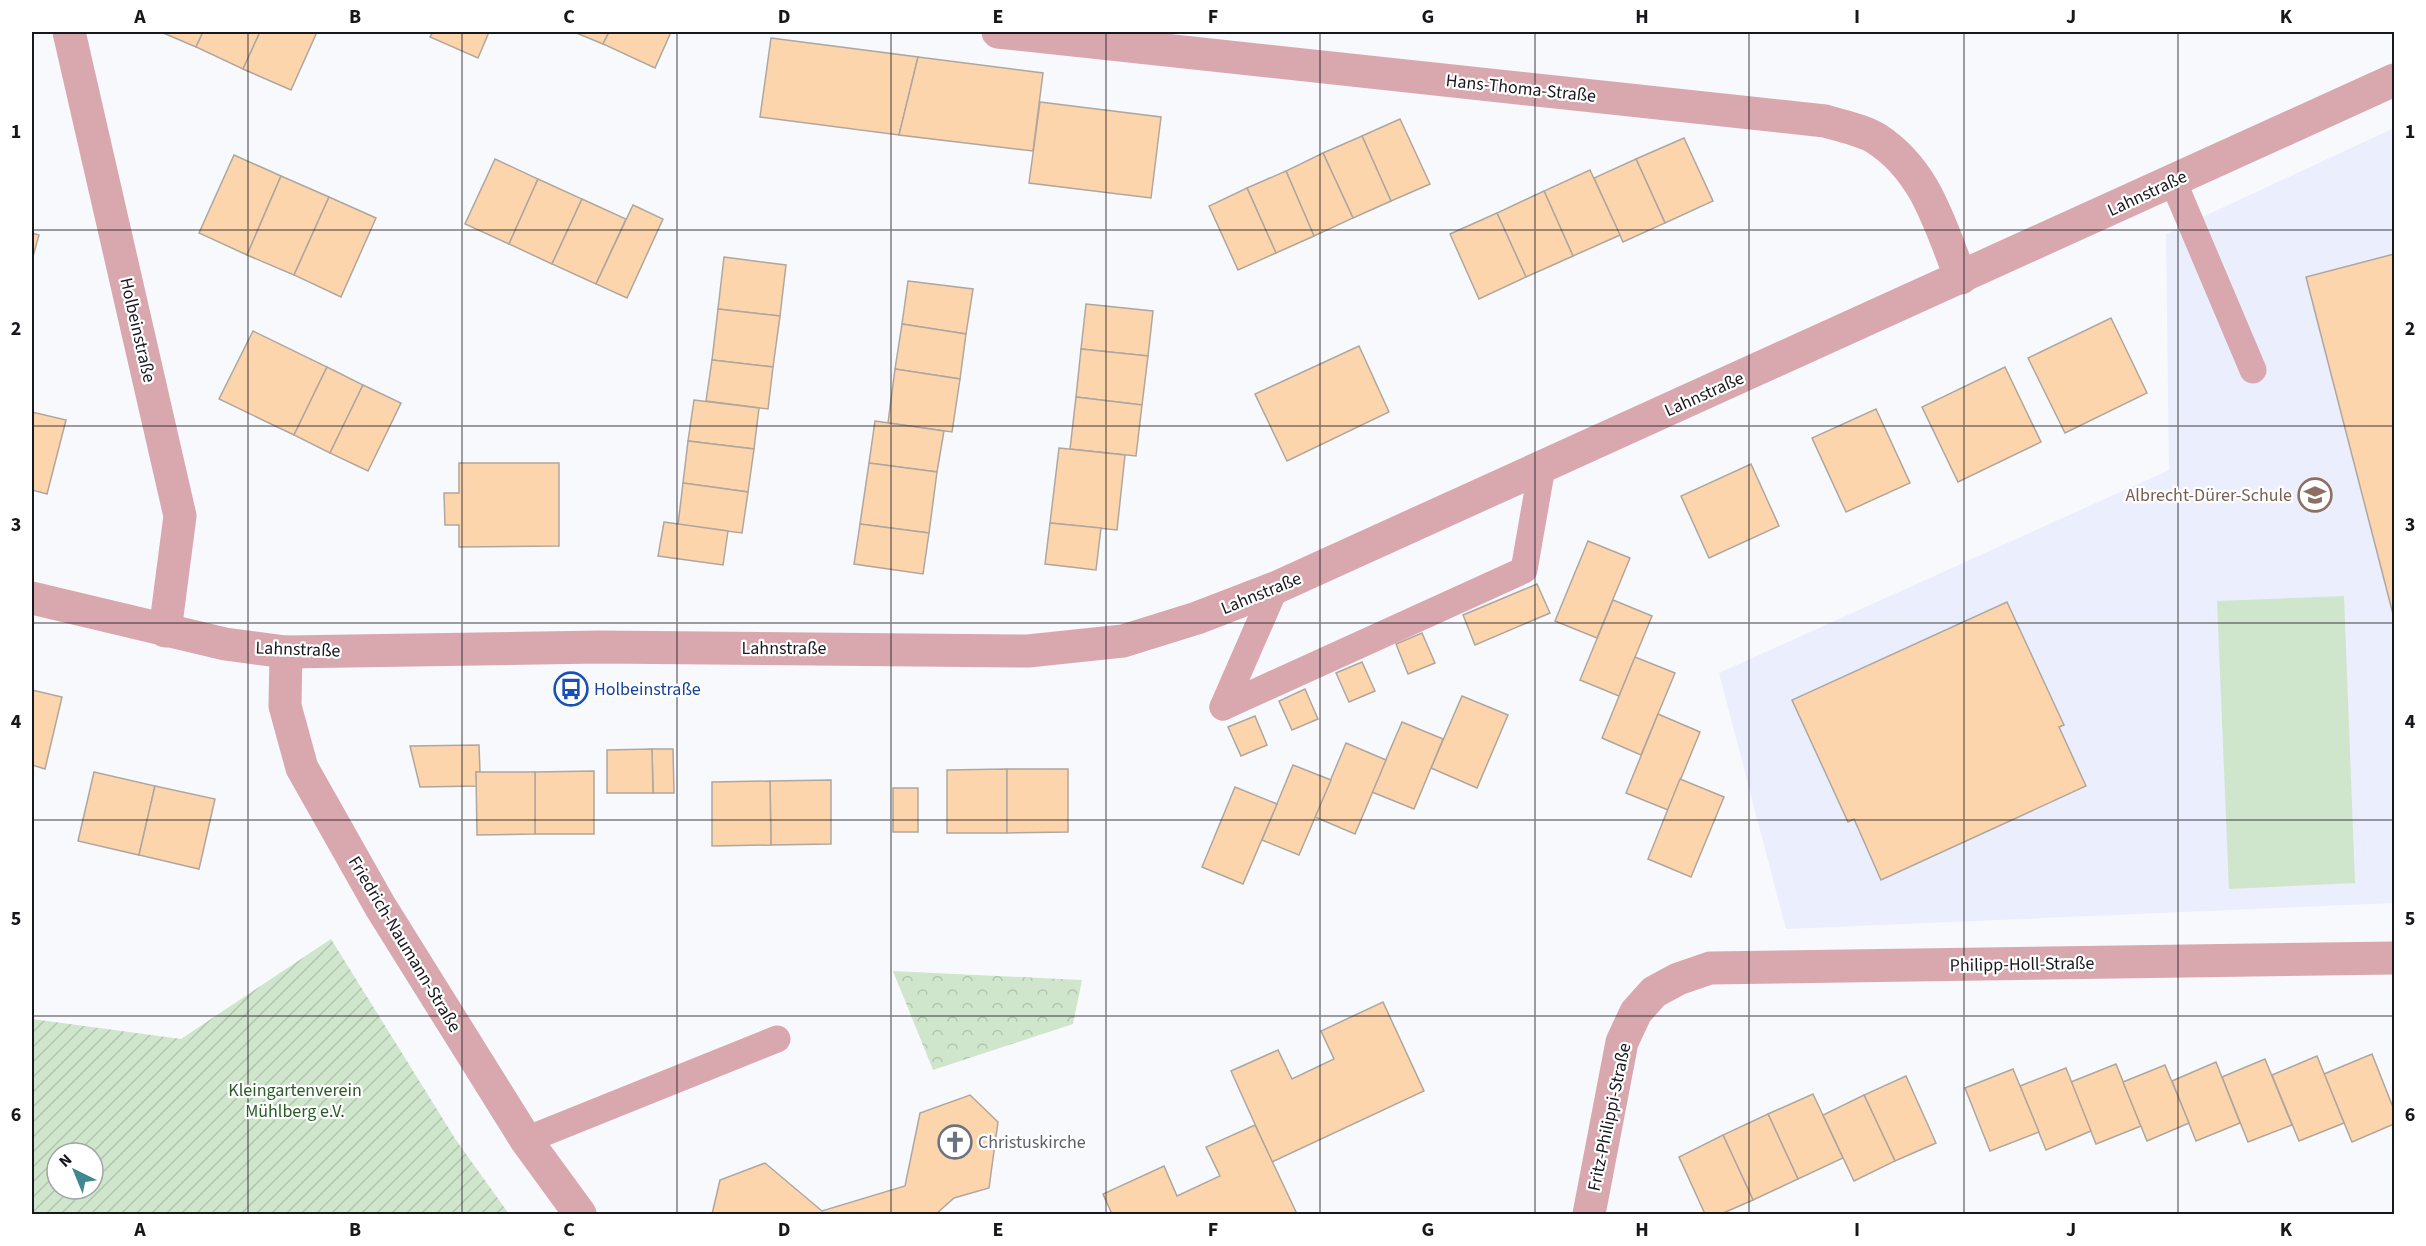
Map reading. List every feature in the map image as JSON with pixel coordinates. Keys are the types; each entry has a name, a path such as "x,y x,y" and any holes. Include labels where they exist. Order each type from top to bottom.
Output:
{"street":[{"name":"Holbeinstraße","path":"69,32 180,516 165,632"},
{"name":"Hans-Thoma-Straße","path":"998,32 1825,121 1876,138 1913,170 1929,198 1961,278"},
{"name":"Lahnstraße","path":"32,598 165,632 225,644 286,652 600,647 1028,651 1123,641 1197,618 1275,588 2394,80"},
{"name":"Friedrich-Naumann-Straße","path":"286,652 285,706 302,768 380,906 526,1140 580,1215"},
{"name":"Philipp-Holl-Straße","path":"1654,992 1678,979 1710,969 2394,958"},
{"name":"Fritz-Philippi-Straße","path":"1589,1215 1622,1042 1636,1012 1654,992"}],"lane":[{"path":"2173,181 2253,370"},
{"path":"1275,588 1222,707 1524,570 1542,467"},
{"path":"526,1140 777,1039"}],"shaded area":[{"path":"2394,128 2394,903 1786,929 1719,673 2169,470 2166,234"}],"green space":[{"path":"2344,596 2355,883 2229,889 2217,601"},
{"name":"Kleingartenverein Mühlberg e.V.","path":"331,939 456,1140 509,1214 32,1214 32,1019 181,1039"},
{"path":"893,971 1082,980 1073,1024 933,1070"}],"building":[{"path":"161,32 203,32 196,47"},
{"path":"203,32 260,32 243,69 196,47"},
{"path":"260,32 317,32 291,90 243,69"},
{"path":"433,32 489,32 478,58 430,37"},
{"path":"574,32 609,32 603,44"},
{"path":"609,32 671,32 655,68 603,44"},
{"path":"771,38 918,57 899,135 760,117"},
{"path":"918,57 1043,73 1033,151 899,135"},
{"path":"1040,102 1161,117 1151,198 1029,183"},
{"path":"1400,119 1430,184 1391,201 1362,136"},
{"path":"1362,136 1391,201 1353,218 1323,153"},
{"path":"1684,138 1713,201 1665,223 1636,159"},
{"path":"1323,153 1353,218 1314,236 1286,171"},
{"path":"234,155 281,176 247,255 199,233"},
{"path":"495,159 538,179 509,244 465,224"},
{"path":"1636,159 1665,223 1623,242 1594,178"},
{"path":"1590,170 1620,235 1573,256 1544,191"},
{"path":"1286,171 1314,236 1276,253 1247,188"},
{"path":"281,176 329,197 294,275 247,255"},
{"path":"538,179 582,199 552,264 509,244"},
{"path":"1247,188 1276,253 1238,270 1209,206"},
{"path":"1544,191 1573,256 1526,277 1497,213"},
{"path":"329,197 376,218 341,297 294,275"},
{"path":"582,199 626,219 596,284 552,264"},
{"path":"633,205 663,219 627,298 596,284"},
{"path":"1497,213 1526,277 1479,299 1450,234"},
{"path":"32,233 39,235 32,260"},
{"path":"2394,254 2394,618 2306,277"},
{"path":"724,257 786,265 780,316 718,309"},
{"path":"908,281 973,289 966,334 902,324"},
{"path":"1086,304 1153,311 1148,356 1081,349"},
{"path":"718,309 780,316 773,367 712,360"},
{"path":"2111,318 2147,393 2065,433 2028,358"},
{"path":"902,324 966,334 960,379 895,369"},
{"path":"253,331 327,367 294,435 219,399"},
{"path":"1359,346 1389,412 1287,461 1255,394"},
{"path":"1081,349 1148,356 1142,405 1076,397"},
{"path":"712,360 773,367 768,409 706,401"},
{"path":"327,367 363,385 330,453 294,435"},
{"path":"2005,367 2041,442 1958,482 1922,407"},
{"path":"895,369 960,379 952,432 888,423"},
{"path":"363,385 401,403 368,471 330,453"},
{"path":"1076,397 1142,405 1136,456 1070,449"},
{"path":"694,400 759,408 754,449 688,441"},
{"path":"1876,409 1910,483 1846,512 1812,438"},
{"path":"32,412 66,420 47,494 32,490"},
{"path":"875,421 944,431 937,472 869,463"},
{"path":"688,441 754,449 748,492 683,483"},
{"path":"1059,448 1125,455 1117,530 1050,523"},
{"path":"459,463 559,463 559,546 459,547 459,525 445,525 444,493 459,493"},
{"path":"869,463 937,472 929,533 860,524"},
{"path":"1751,464 1779,526 1709,558 1681,496"},
{"path":"683,483 748,492 742,533 678,525"},
{"path":"664,522 728,531 723,565 658,556"},
{"path":"1050,523 1101,528 1096,570 1045,564"},
{"path":"860,524 929,533 923,574 854,564"},
{"path":"1588,541 1630,558 1597,638 1555,621"},
{"path":"1537,584 1550,613 1475,645 1463,615"},
{"path":"1613,600 1652,616 1619,696 1580,680"},
{"path":"2007,602 2064,725 2059,727 2086,786 1881,880 1854,819 1848,822 1792,700"},
{"path":"1422,633 1435,663 1408,674 1396,644"},
{"path":"1635,657 1675,673 1641,755 1602,738"},
{"path":"1362,662 1375,691 1349,702 1336,673"},
{"path":"1305,689 1318,719 1292,730 1279,701"},
{"path":"32,690 62,697 45,769 32,765"},
{"path":"1462,696 1508,715 1477,788 1431,768"},
{"path":"1658,714 1700,732 1668,810 1626,793"},
{"path":"1255,716 1267,745 1241,756 1228,727"},
{"path":"1402,722 1443,739 1414,809 1372,792"},
{"path":"1346,743 1386,760 1355,834 1315,817"},
{"path":"479,745 480,772 476,772 477,786 420,787 410,746"},
{"path":"652,749 673,749 674,793 653,793"},
{"path":"652,749 653,793 607,793 607,750"},
{"path":"1293,765 1331,780 1299,855 1262,840"},
{"path":"1007,769 1007,833 947,833 947,770"},
{"path":"1007,769 1068,769 1068,832 1007,833"},
{"path":"594,771 594,834 535,834 535,772"},
{"path":"94,772 155,786 139,855 78,841"},
{"path":"476,772 535,772 535,834 477,835"},
{"path":"1680,779 1724,797 1691,877 1648,859"},
{"path":"831,780 831,844 771,845 770,781"},
{"path":"770,781 771,845 712,846 712,782"},
{"path":"155,786 215,799 199,869 139,855"},
{"path":"1235,787 1277,804 1243,884 1202,867"},
{"path":"893,788 918,788 918,832 893,832"},
{"path":"1383,1002 1424,1091 1272,1162 1231,1071 1278,1050 1292,1079 1334,1059 1321,1031"},
{"path":"2372,1054 2394,1110 2394,1124 2352,1142 2324,1074"},
{"path":"2317,1056 2344,1123 2299,1141 2272,1075"},
{"path":"2265,1059 2292,1125 2248,1142 2222,1077"},
{"path":"2216,1062 2240,1123 2196,1141 2172,1081"},
{"path":"2116,1064 2141,1126 2096,1144 2071,1082"},
{"path":"2165,1065 2189,1123 2147,1141 2123,1082"},
{"path":"2066,1068 2091,1131 2046,1150 2020,1086"},
{"path":"2013,1069 2039,1132 1990,1151 1965,1088"},
{"path":"1906,1076 1936,1143 1895,1161 1864,1095"},
{"path":"1813,1094 1843,1158 1798,1179 1768,1114"},
{"name":"Christuskirche","path":"970,1095 998,1122 989,1188 954,1198 936,1214 712,1214 720,1180 765,1163 822,1211 905,1186 920,1113"},
{"path":"1864,1095 1895,1161 1854,1181 1823,1115"},
{"path":"1768,1114 1798,1179 1753,1200 1723,1135"},
{"path":"1255,1125 1297,1214 1112,1214 1103,1194 1164,1166 1177,1196 1220,1176 1206,1147"},
{"path":"1723,1135 1753,1200 1721,1214 1705,1214 1679,1157"}],"place":[{"name":"Albrecht-Dürer-Schule","path":"2315,495"},
{"name":"Holbeinstraße","path":"571,689"},
{"name":"Christuskirche","path":"955,1142"}]}
